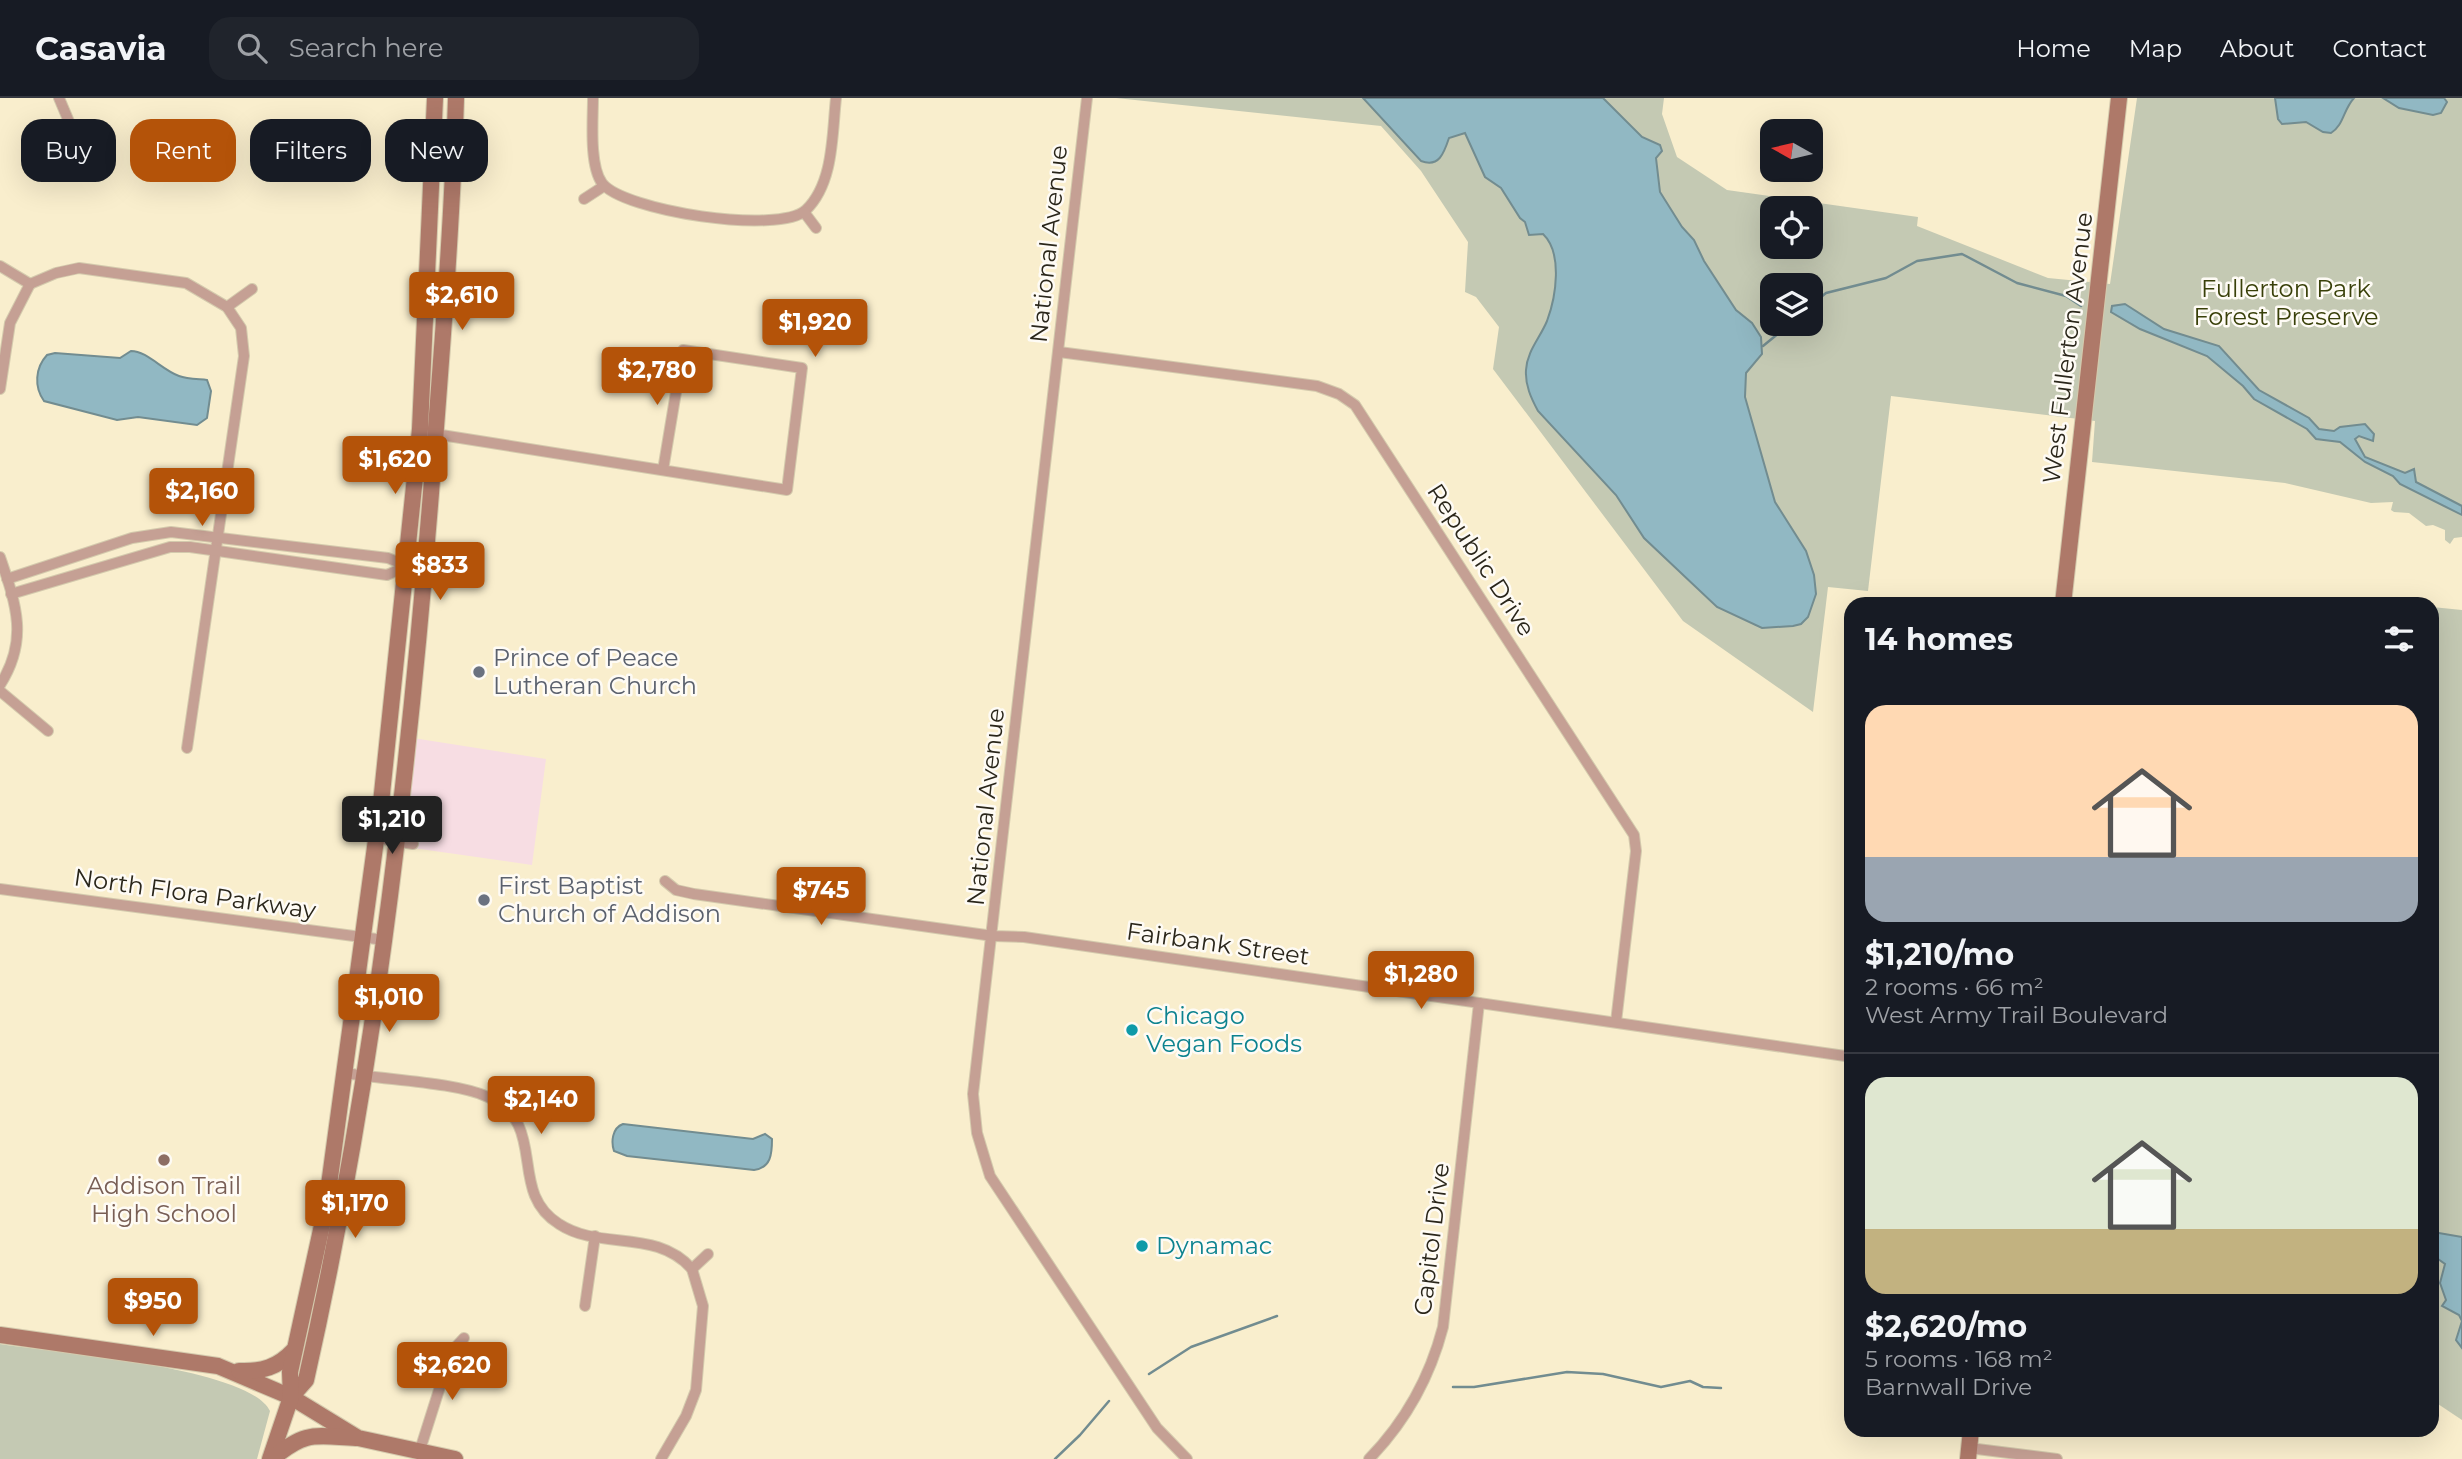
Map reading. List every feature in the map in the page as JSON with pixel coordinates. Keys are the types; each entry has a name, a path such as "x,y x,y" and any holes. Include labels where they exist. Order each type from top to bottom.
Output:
{"main road":[{"path":"271,1459 291,1397 290,1372 295,1349 334,1209 365,1077 384,940 405,842 408,756 425,568 430,225 435,98"},
{"path":"291,1397 306,1380 334,1209 346,1073 365,938 407,566 452,227 456,98"},
{"name":"West Fullerton Avenue","path":"2064,597 2119,98"},
{"path":"430,225 452,227"},
{"path":"391,711 412,713"},
{"path":"386,754 408,756"},
{"path":"0,1335 254,1372 281,1364 295,1349"},
{"path":"230,1370 291,1397 358,1438"},
{"path":"271,1459 290,1443 306,1435 358,1438 455,1459"}],"street":[{"path":"59,98 68,119"},
{"path":"593,98 592,138 598,177 604,186 619,197 641,205 753,222 794,218 814,201 825,178 836,98"},
{"name":"National Avenue","path":"1087,98 973,1094 977,1133 990,1177 1157,1428 1187,1459"},
{"path":"584,199 604,186"},
{"path":"804,212 816,228"},
{"path":"0,266 30,284"},
{"path":"0,390 10,323 30,284 56,273 79,268 186,283 228,307 241,328 244,356 187,748"},
{"path":"228,307 252,289"},
{"path":"427,431 663,470 787,490 802,368 682,350 663,470"},
{"name":"Republic Drive","path":"1059,352 1317,386 1339,394 1355,405 1634,835 1636,851 1616,1022"},
{"path":"7,579 118,542 151,533 171,532 388,558 407,566 425,568"},
{"path":"118,542 124,558"},
{"path":"11,594 124,558 170,547 387,575 407,566"},
{"path":"0,557 11,594 19,641 0,685"},
{"path":"0,691 48,731"},
{"path":"377,838 405,842"},
{"name":"Fairbank Street","path":"664,881 676,890 694,894 993,936 1024,937 1844,1057"},
{"name":"North Flora Parkway","path":"0,889 384,940"},
{"name":"Capitol Drive","path":"1369,1459 1388,1439 1406,1413 1430,1368 1443,1327 1479,1003"},
{"path":"346,1073 471,1091 498,1102 513,1114 521,1127 528,1152 530,1184 543,1211 561,1226 595,1236 656,1245 683,1258 692,1269 703,1306 696,1390 686,1416 661,1459"},
{"path":"585,1307 595,1236"},
{"path":"692,1269 708,1254"},
{"path":"419,1453 451,1352 464,1338"},
{"path":"1969,1453 2057,1459"}],"shaded area":[{"path":"413,738 546,759 532,865 399,846"}],"green space":[{"name":"Fullerton Park Forest Preserve","path":"1116,98 1664,98 1662,114 1677,157 1727,190 1769,196 1760,196 1760,259 1823,259 1823,204 1918,217 1917,226 2048,278 2110,284 2137,98 2462,98 2462,537 2454,538 2450,544 2445,540 2445,530 2433,525 2426,526 2409,513 2394,512 2391,510 2393,502 2371,503 2285,483 2092,462 2095,421 1891,396 1868,591 1828,587 1813,712 1683,621 1493,369 1499,327 1476,297 1465,292 1468,242 1421,171 1381,126"},
{"path":"2439,608 2462,610 2462,1420 2439,1405"},
{"path":"0,1344 146,1364 226,1383 254,1396 270,1411 257,1459 0,1459"}],"water":[{"path":"1363,98 1603,98 1642,137 1660,145 1662,151 1656,158 1660,192 1682,227 1694,240 1704,261 1736,310 1752,323 1761,337 1762,354 1746,373 1745,397 1775,502 1806,551 1814,575 1816,594 1808,617 1801,624 1762,628 1717,607 1644,538 1616,495 1538,411 1526,381 1526,370 1531,351 1547,321 1553,300 1556,276 1549,242 1543,234 1529,235 1525,222 1501,188 1485,177 1465,133 1449,138 1443,154 1436,161 1421,161"},
{"path":"2275,98 2354,98 2339,126 2331,133 2323,132 2306,122 2282,124 2278,119"},
{"path":"2383,98 2444,98 2447,102 2441,113 2433,115 2399,108"},
{"path":"2125,304 2164,329 2219,346 2259,390 2309,418 2319,429 2334,431 2340,427 2365,424 2374,434 2373,441 2359,436 2355,439 2365,457 2405,473 2414,469 2416,482 2462,506 2462,515 2400,484 2393,476 2365,462 2340,442 2316,439 2307,429 2254,399 2243,386 2207,356 2140,329 2111,312 2112,306"},
{"path":"131,351 143,354 179,376 207,380 211,391 207,418 197,425 138,417 117,420 44,401 41,396 37,384 38,372 47,355 55,353 120,358"},
{"path":"623,1124 753,1139 765,1134 772,1139 771,1155 764,1166 754,1170 627,1156 614,1151 613,1147 615,1132"},
{"path":"2439,1233 2462,1237 2462,1321 2459,1315 2442,1306 2446,1300 2440,1283 2445,1264 2439,1260"},
{"path":"2462,1321 2462,1348 2456,1340"}],"waterway":[{"path":"1823,295 1886,278 1917,261 1962,254 2017,283 2066,296 2081,306"},
{"path":"1763,346 1775,336"},
{"path":"1149,1374 1191,1347 1277,1316"},
{"path":"1453,1387 1474,1387 1567,1372 1603,1374 1661,1387 1690,1381 1703,1387 1721,1388"},
{"path":"1055,1459 1109,1401"}],"place":[{"name":"Prince of Peace Lutheran Church","path":"479,672"},
{"name":"First Baptist Church of Addison","path":"484,900"},
{"name":"Chicago Vegan Foods","path":"1132,1030"},
{"name":"Addison Trail High School","path":"164,1160"},
{"name":"Dynamac","path":"1142,1246"}]}
